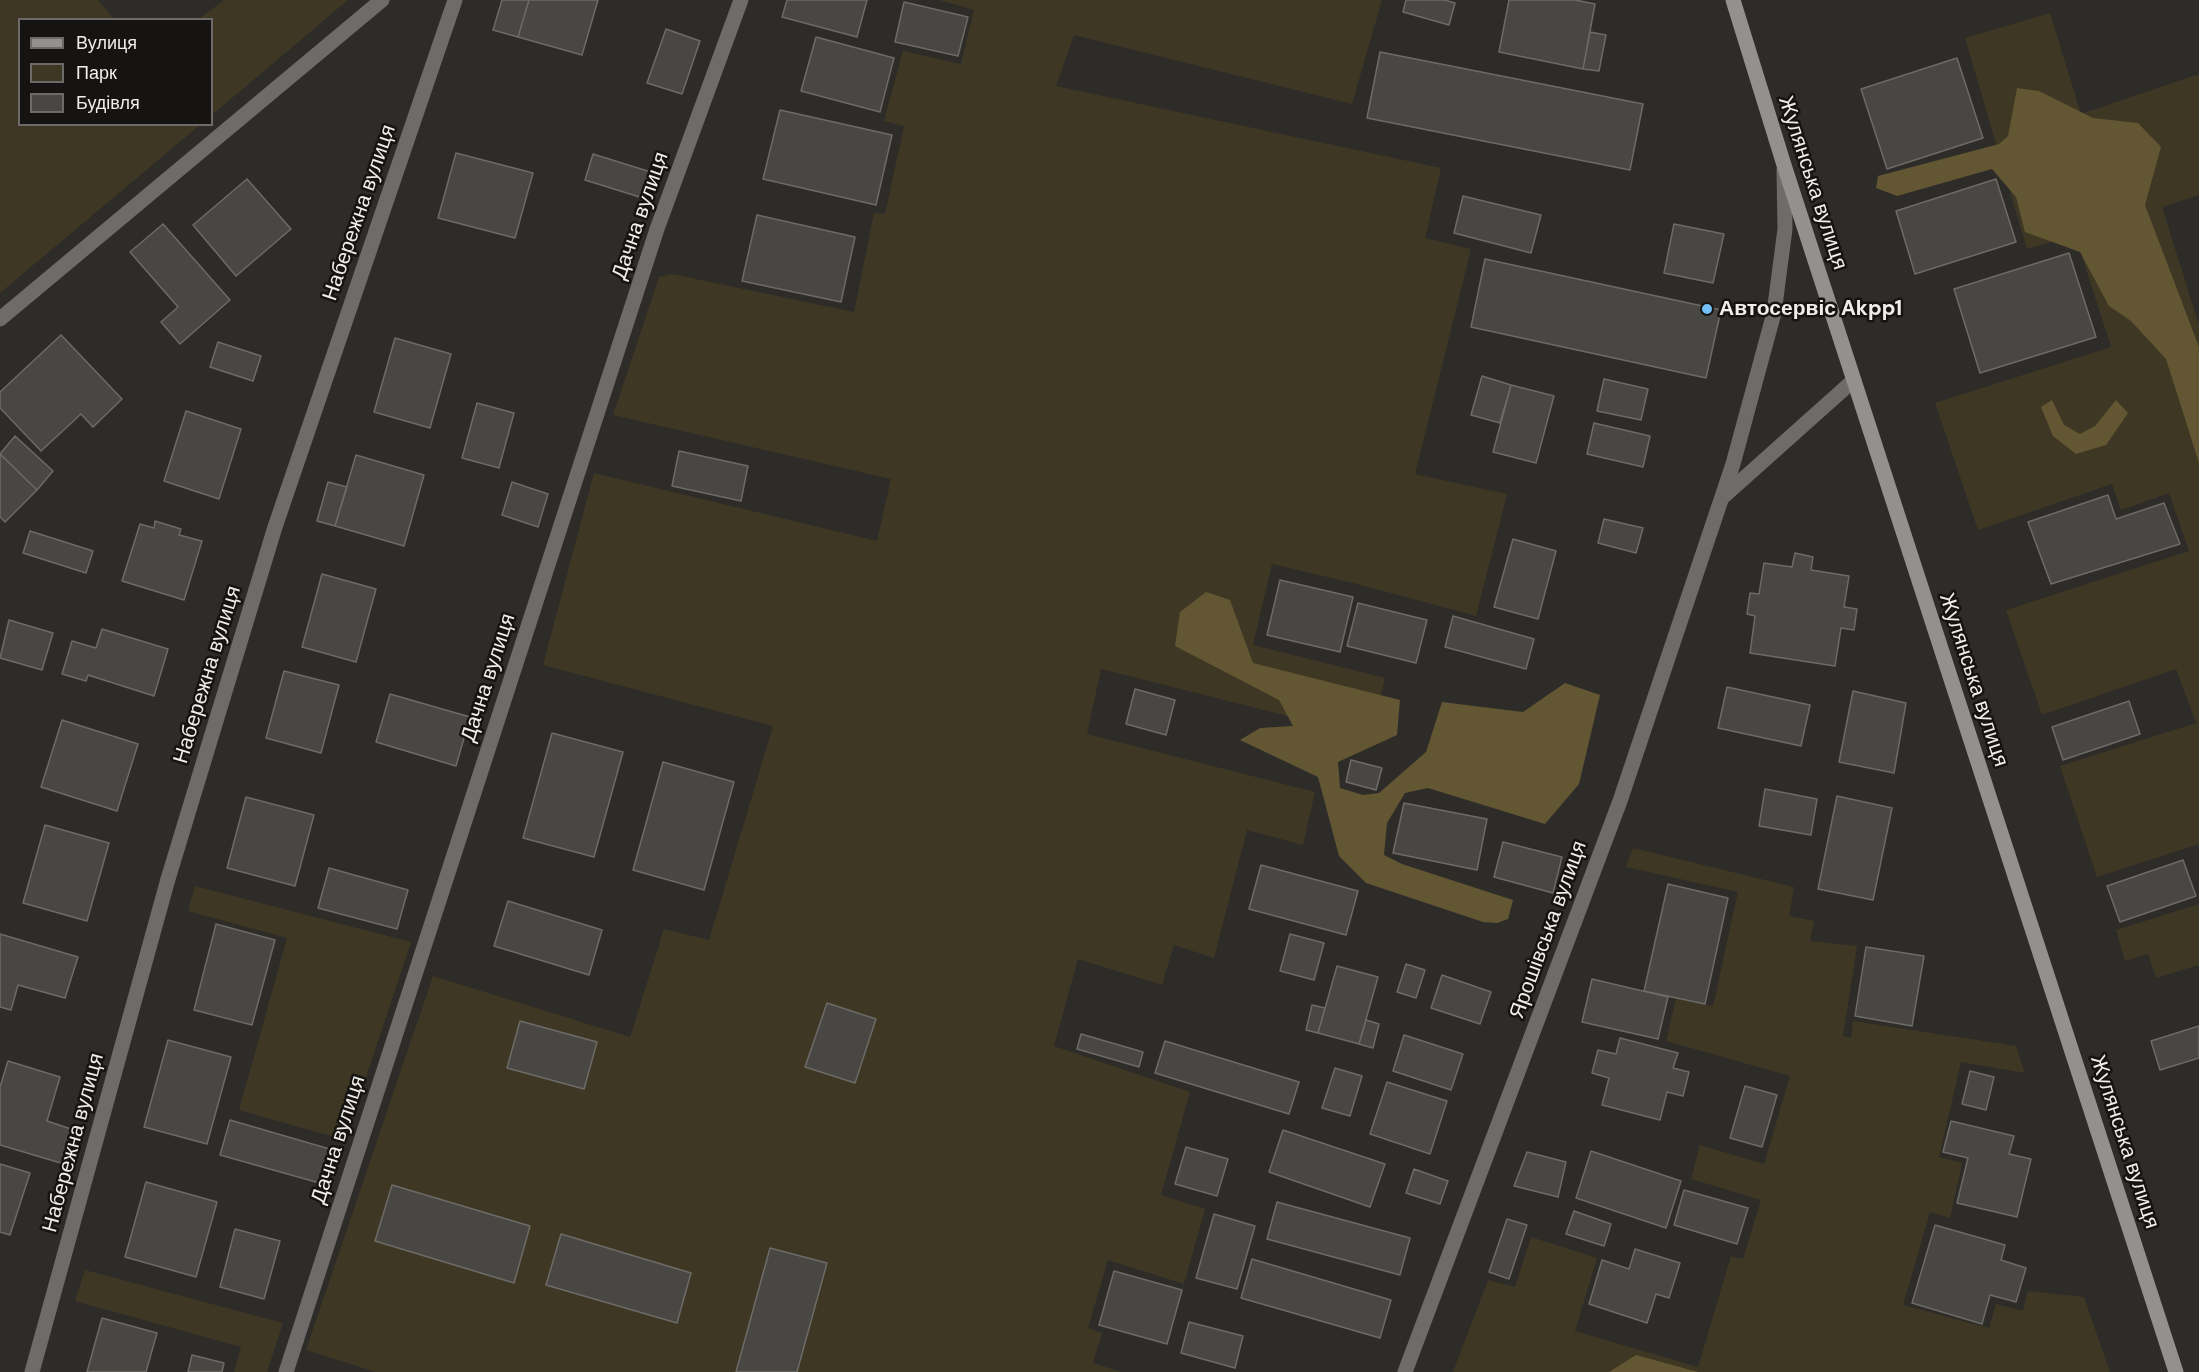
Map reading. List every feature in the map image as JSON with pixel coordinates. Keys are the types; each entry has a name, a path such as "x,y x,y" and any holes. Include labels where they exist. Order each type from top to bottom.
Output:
{"street":[{"path":"0,319 382,0"},
{"name":"Набережна вулиця","path":"32,1372 168,879 275,527 455,0"},
{"name":"Дачна вулиця","path":"286,1372 657,229 741,0"},
{"name":"Жулянська вулиця","path":"1733,0 1784,165 2176,1372"},
{"name":"Ярошівська вулиця","path":"1405,1372 1620,801 1721,499 1774,313 1785,229 1784,165"},
{"name":"Ярошівська вулиця","path":"1721,499 1854,380"}],"green space":[{"path":"0,0 98,0 113,18 18,18 18,126 199,126 0,293"},
{"path":"224,0 348,0 213,114 213,18 200,18"},
{"path":"939,0 1382,0 1352,104 1074,35 1056,86 1441,168 1425,238 1471,249 1415,474 1507,494 1476,616 1272,564 1253,645 1385,678 1371,737 1101,669 1087,734 1315,792 1303,845 1247,830 1214,958 1174,945 1162,985 1078,959 1054,1046 1190,1092 1161,1195 1205,1209 1184,1284 1108,1260 1088,1328 1102,1333 1093,1363 1121,1372 376,1372 306,1350 433,976 630,1037 664,929 709,940 773,726 543,665 594,473 877,541 891,479 613,415 659,277 672,274 854,312 874,213 885,214 904,126 884,121 903,51 961,64 974,10"},
{"path":"2050,13 2081,114 2199,74 2199,195 2162,207 2199,325 2199,844 2097,877 2060,766 2196,723 2176,669 2042,715 2006,610 2189,551 2169,493 2121,510 2112,484 1978,530 1935,403 2111,347 2075,235 2027,249 1965,38"},
{"path":"1633,848 1794,887 1789,916 1814,921 1810,941 1857,946 1843,1036 1851,1038 1853,1021 2016,1046 2025,1073 1961,1062 1939,1157 1962,1163 1950,1218 1930,1212 1903,1305 1989,1328 1996,1304 2023,1311 2028,1291 2084,1297 2110,1372 1453,1372 1488,1280 1515,1287 1531,1237 1597,1258 1575,1331 1698,1367 1731,1256 1743,1259 1761,1200 1691,1179 1700,1145 1764,1164 1790,1076 1666,1041 1676,998 1713,1006 1738,892 1626,867"},
{"path":"195,886 411,942 345,1140 239,1110 287,938 188,911"},
{"path":"2199,904 2199,965 2156,978 2148,954 2125,961 2116,930"},
{"path":"85,1270 283,1323 267,1372 234,1372 241,1347 75,1301"}],"shaded area":[{"path":"2017,88 2039,91 2093,118 2138,123 2161,147 2145,205 2199,347 2199,463 2166,359 2131,321 2109,306 2080,252 2025,232 2016,197 1992,169 1897,196 1876,188 1878,176 1999,144 2008,136"},
{"path":"2052,400 2064,425 2080,434 2095,426 2116,400 2128,413 2106,445 2076,454 2053,436 2041,407"},
{"path":"1206,592 1230,600 1253,663 1400,700 1397,735 1338,762 1340,788 1363,795 1379,793 1426,752 1442,702 1523,712 1565,683 1600,695 1579,784 1545,824 1428,788 1405,793 1387,823 1384,855 1402,864 1513,900 1508,919 1497,923 1483,922 1366,883 1339,856 1318,777 1240,740 1260,728 1293,726 1279,700 1175,646 1180,612"},
{"path":"1636,1355 1698,1372 1609,1372"}],"building":[{"path":"502,0 529,0 518,37 493,30"},
{"path":"529,0 598,0 582,55 518,37"},
{"path":"787,0 867,0 857,37 782,17"},
{"path":"1406,0 1444,0 1455,3 1449,25 1403,12"},
{"path":"1509,0 1575,0 1595,4 1583,69 1499,52"},
{"path":"904,2 968,17 958,56 895,42"},
{"path":"666,29 700,41 682,94 647,83"},
{"path":"1590,32 1606,35 1599,71 1583,69"},
{"path":"816,37 894,58 880,112 801,91"},
{"path":"1380,52 1643,104 1630,170 1367,118"},
{"path":"1957,58 1983,138 1887,169 1861,89"},
{"path":"780,110 892,135 876,205 763,179"},
{"path":"456,153 533,173 515,238 438,218"},
{"path":"593,154 654,173 646,199 585,180"},
{"path":"247,179 291,229 236,276 193,225"},
{"path":"1996,179 2016,242 1915,274 1896,211"},
{"path":"1463,196 1541,215 1531,253 1454,233"},
{"path":"757,215 855,237 841,302 742,281"},
{"path":"163,224 230,300 180,344 161,322 178,307 130,252"},
{"path":"1674,224 1724,234 1713,283 1664,273"},
{"path":"2069,253 2096,337 1980,373 1954,289"},
{"path":"1485,259 1721,310 1706,378 1471,327"},
{"path":"61,335 122,399 93,427 81,414 41,451 0,408 0,392"},
{"path":"395,338 451,354 430,428 374,412"},
{"path":"218,342 261,356 253,381 210,367"},
{"path":"1482,376 1511,385 1500,423 1471,415"},
{"path":"1604,379 1648,389 1641,420 1597,411"},
{"path":"1511,385 1554,396 1536,463 1493,452"},
{"path":"477,403 514,413 499,468 462,458"},
{"path":"186,411 241,429 219,499 164,481"},
{"path":"1594,423 1650,436 1643,467 1587,454"},
{"path":"15,436 53,471 37,490 0,454"},
{"path":"679,451 748,466 741,501 672,486"},
{"path":"0,454 37,490 5,522 0,517"},
{"path":"356,455 424,475 404,546 335,526"},
{"path":"328,482 347,487 335,526 317,521"},
{"path":"512,482 548,494 538,527 502,515"},
{"path":"2108,495 2116,519 2164,503 2180,544 2051,584 2028,522"},
{"path":"1604,519 1643,528 1636,553 1598,543"},
{"path":"155,521 181,529 179,535 202,541 184,600 122,581 140,524 154,528"},
{"path":"30,531 93,551 86,573 23,553"},
{"path":"1513,539 1556,551 1538,619 1494,607"},
{"path":"1795,553 1813,557 1811,570 1849,576 1844,607 1857,609 1854,630 1841,628 1835,666 1750,653 1755,616 1747,614 1750,593 1759,594 1764,563 1792,567"},
{"path":"322,574 376,589 356,662 302,647"},
{"path":"1280,580 1353,597 1340,652 1267,635"},
{"path":"1358,603 1427,620 1416,663 1347,646"},
{"path":"1453,616 1534,639 1526,669 1445,647"},
{"path":"9,620 53,633 42,670 0,658"},
{"path":"102,629 168,649 154,696 88,675 86,681 62,674 72,641 96,648"},
{"path":"284,671 339,685 321,753 266,738"},
{"path":"1727,687 1810,705 1801,746 1718,728"},
{"path":"1135,689 1175,700 1166,735 1126,724"},
{"path":"1853,691 1906,703 1894,773 1839,762"},
{"path":"390,694 470,717 456,766 376,742"},
{"path":"2129,701 2140,734 2063,760 2052,727"},
{"path":"62,720 138,744 117,811 41,787"},
{"path":"552,733 623,752 594,857 523,838"},
{"path":"1351,760 1382,768 1376,790 1346,782"},
{"path":"663,762 734,782 704,890 633,870"},
{"path":"1765,789 1817,799 1811,835 1759,826"},
{"path":"1837,796 1892,808 1873,900 1818,889"},
{"path":"246,797 314,815 295,886 227,868"},
{"path":"1404,803 1487,819 1477,870 1393,853"},
{"path":"45,825 109,843 87,921 23,903"},
{"path":"1503,842 1562,857 1553,893 1494,877"},
{"path":"2183,860 2196,896 2120,922 2107,886"},
{"path":"1261,865 1358,891 1346,935 1249,909"},
{"path":"329,868 408,890 397,929 318,908"},
{"path":"1668,884 1728,898 1705,1004 1644,991"},
{"path":"508,901 602,930 589,975 494,946"},
{"path":"216,924 275,940 252,1025 194,1010"},
{"path":"0,934 78,957 65,998 18,985 11,1010 0,1007"},
{"path":"1290,934 1324,943 1314,980 1280,971"},
{"path":"1866,947 1924,956 1912,1026 1855,1016"},
{"path":"1406,964 1425,970 1416,998 1397,992"},
{"path":"1337,966 1378,977 1359,1044 1318,1033"},
{"path":"1442,975 1491,992 1480,1024 1431,1008"},
{"path":"1592,979 1668,997 1658,1039 1582,1022"},
{"path":"827,1003 876,1019 855,1083 805,1067"},
{"path":"1312,1005 1325,1008 1318,1033 1306,1030"},
{"path":"1366,1020 1379,1024 1373,1048 1359,1044"},
{"path":"520,1021 597,1042 584,1089 507,1068"},
{"path":"2199,1026 2199,1058 2160,1070 2151,1041"},
{"path":"1081,1034 1143,1052 1139,1067 1077,1049"},
{"path":"1404,1035 1463,1054 1451,1090 1393,1071"},
{"path":"1620,1038 1678,1053 1673,1068 1689,1072 1683,1096 1667,1092 1660,1120 1602,1105 1609,1078 1592,1073 1598,1050 1616,1054"},
{"path":"168,1040 231,1057 207,1144 144,1127"},
{"path":"1165,1041 1299,1082 1289,1114 1155,1073"},
{"path":"8,1061 60,1077 47,1121 74,1130 64,1164 0,1145 0,1087"},
{"path":"1335,1068 1362,1076 1350,1116 1322,1108"},
{"path":"1970,1071 1994,1077 1986,1110 1962,1104"},
{"path":"1387,1082 1447,1101 1430,1154 1370,1134"},
{"path":"1745,1086 1777,1095 1762,1147 1730,1138"},
{"path":"230,1120 333,1150 323,1184 220,1155"},
{"path":"1951,1121 2014,1136 2009,1154 2031,1159 2017,1217 1957,1203 1968,1158 1943,1152"},
{"path":"1283,1130 1385,1164 1370,1207 1269,1172"},
{"path":"1186,1147 1228,1159 1217,1196 1175,1184"},
{"path":"1591,1151 1681,1181 1666,1228 1576,1198"},
{"path":"1527,1152 1566,1162 1558,1197 1514,1186"},
{"path":"0,1164 30,1173 10,1235 0,1232"},
{"path":"1414,1169 1448,1181 1440,1204 1406,1193"},
{"path":"146,1182 217,1202 196,1277 125,1257"},
{"path":"392,1185 530,1226 514,1283 375,1241"},
{"path":"1684,1190 1748,1208 1737,1244 1674,1225"},
{"path":"1277,1202 1410,1238 1400,1275 1267,1239"},
{"path":"1574,1211 1611,1224 1604,1246 1566,1234"},
{"path":"1214,1214 1255,1226 1237,1289 1196,1278"},
{"path":"1507,1219 1527,1225 1509,1279 1489,1272"},
{"path":"1935,1225 2005,1245 2001,1260 2026,1268 2016,1302 1990,1295 1982,1324 1912,1303"},
{"path":"235,1229 280,1241 264,1299 220,1287"},
{"path":"561,1234 691,1273 677,1323 546,1285"},
{"path":"770,1248 827,1263 797,1372 736,1372"},
{"path":"1635,1249 1680,1263 1669,1298 1656,1294 1647,1323 1589,1304 1602,1260 1629,1269"},
{"path":"1252,1259 1391,1300 1380,1338 1241,1298"},
{"path":"1114,1271 1182,1290 1167,1344 1099,1325"},
{"path":"102,1318 157,1333 146,1372 87,1372"},
{"path":"1189,1322 1243,1336 1235,1368 1181,1353"},
{"path":"192,1355 224,1363 222,1372 188,1372"}],"place":[{"name":"Автосервіс Akpp1","path":"1707,309"}]}
